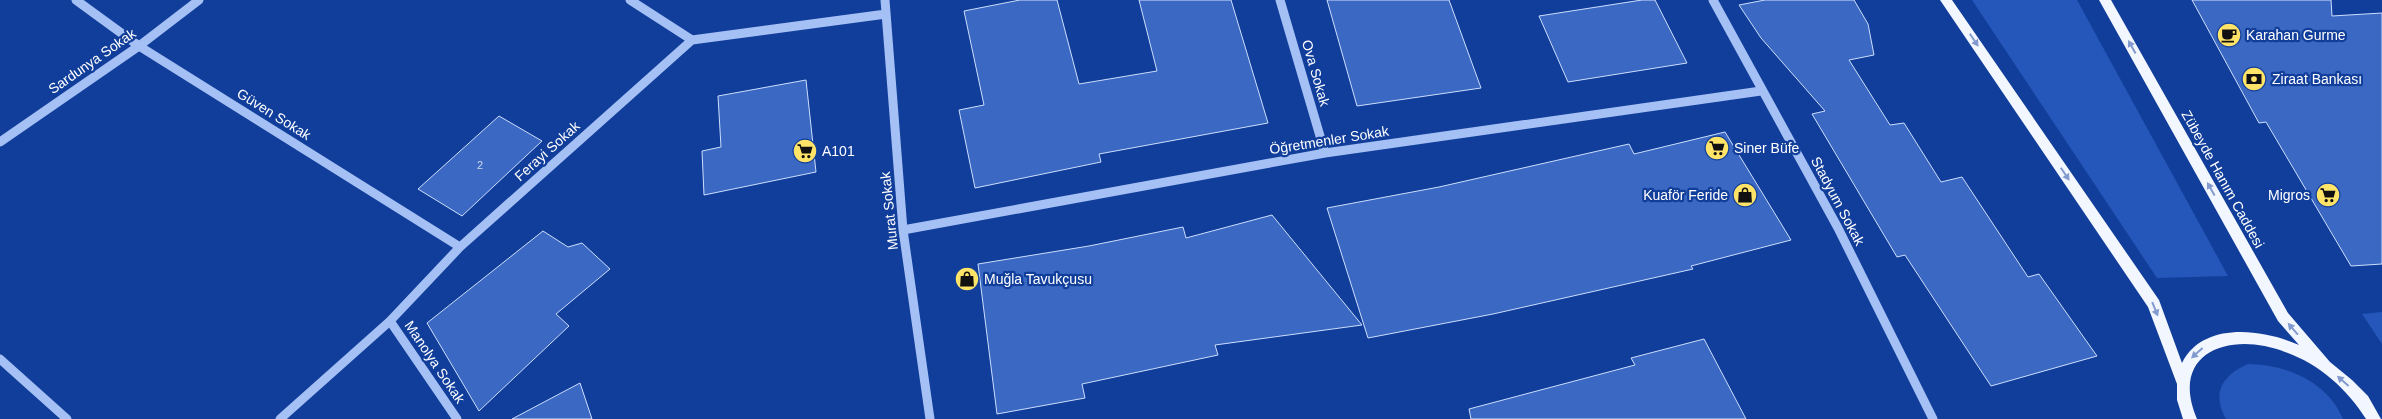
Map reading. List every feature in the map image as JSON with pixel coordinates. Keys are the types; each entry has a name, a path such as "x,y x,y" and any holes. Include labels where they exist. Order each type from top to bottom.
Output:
{"main road":[{"path":"1946,0 2154,304 2182,381 2185,408 2190,419"},
{"name":"Zübeyde Hanım Caddesi","path":"2105,0 2283,317 2325,366"},
{"path":"2182,381 2190,359 2208,344 2233,337 2263,338 2287,346 2325,366 2352,389 2376,417"}],"street":[{"name":"Güven Sokak","path":"76,0 139,46 460,247"},
{"name":"Sardunya Sokak","path":"0,142 139,46 199,0"},
{"path":"630,0 692,40 886,14"},
{"name":"Murat Sokak","path":"885,0 903,230 930,419"},
{"name":"Ova Sokak","path":"1280,0 1325,153"},
{"name":"Stadyum Sokak","path":"1713,0 1761,91 1838,228 1932,419"},
{"name":"Ferayi Sokak","path":"280,419 390,321 460,247 692,40"},
{"name":"Öğretmenler Sokak","path":"903,230 1325,153 1761,91"},
{"name":"Manolya Sokak","path":"390,321 457,419"},
{"path":"0,359 67,419"}],"shaded area":[{"path":"1972,0 2077,0 2228,276 2157,278"},
{"path":"2382,312 2382,344 2362,314"},
{"path":"2248,364 2277,367 2304,378 2316,385 2327,395 2343,419 2226,419 2220,401 2222,386 2232,373"}],"building":[{"path":"1020,0 1057,0 1079,84 1157,71 1139,0 1231,0 1268,123 1099,154 1101,162 975,188 959,110 984,105 964,11"},
{"path":"1327,0 1449,0 1481,88 1357,106"},
{"path":"1642,0 1655,0 1687,63 1568,82 1539,16"},
{"path":"1765,0 1854,0 1868,24 1874,55 1849,60 1890,125 1904,123 1941,182 1962,177 2028,277 2039,274 2097,356 1991,386 1905,255 1897,257 1812,114 1825,111 1761,38 1739,5"},
{"path":"2192,0 2331,0 2332,16 2382,13 2382,264 2351,266 2266,122 2259,123"},
{"path":"806,80 816,172 704,195 702,151 721,147 718,96"},
{"path":"499,116 542,141 462,216 418,189"},
{"path":"1725,132 1791,240 1691,266 1693,269 1493,314 1368,338 1327,208 1439,187 1629,144 1634,154"},
{"path":"1272,215 1362,325 1215,345 1218,355 1082,384 1085,398 997,414 978,264 1089,246 1183,227 1186,238"},
{"path":"543,231 568,247 582,243 610,269 556,314 569,326 479,411 427,323"},
{"path":"1704,339 1746,419 1471,419 1469,409 1635,365 1631,358"},
{"path":"580,383 592,419 512,419"}],"place":[{"name":"Karahan Gurme","path":"2229,35"},
{"name":"Ziraat Bankası","path":"2254,79"},
{"name":"Siner Büfe","path":"1717,148"},
{"name":"A101","path":"805,151"},
{"name":"Kuaför Feride","path":"1745,195"},
{"name":"Migros","path":"2328,195"},
{"name":"Muğla Tavukçusu","path":"967,279"}]}
